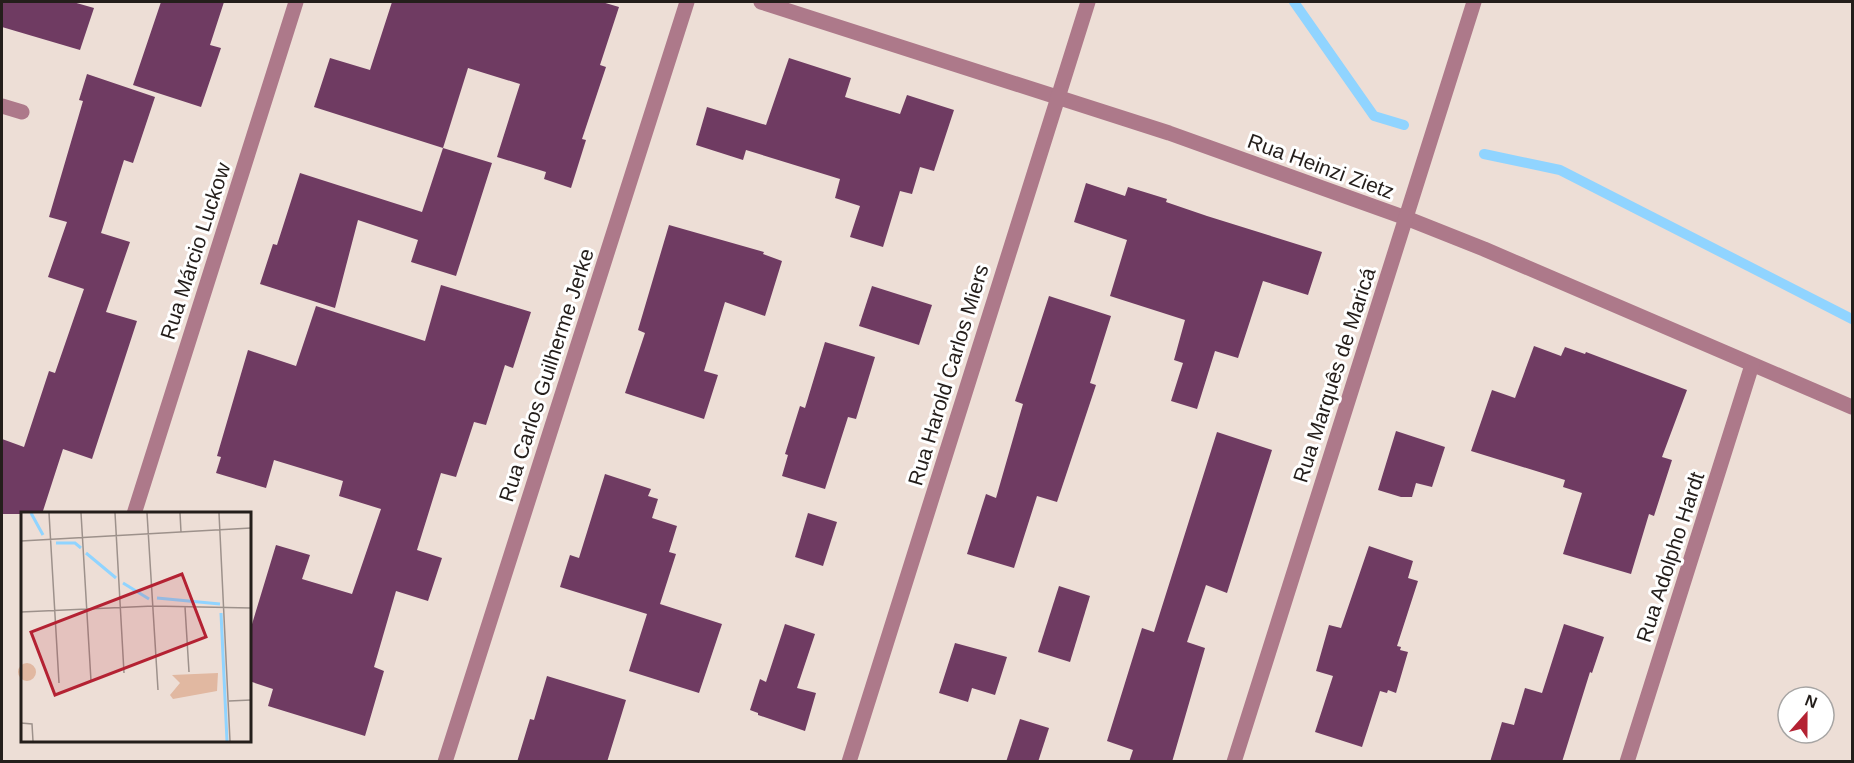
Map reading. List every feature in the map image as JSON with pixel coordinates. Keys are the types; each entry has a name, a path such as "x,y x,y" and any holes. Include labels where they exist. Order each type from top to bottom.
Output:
{"street":[{"name":"Rua Márcio Luckow","path":"135,512 296,2"},
{"name":"Rua Carlos Guilherme Jerke","path":"445,762 687,2"},
{"name":"Rua Heinzi Zietz","path":"761,2 1168,133 1406,218 1484,249 1852,407"},
{"name":"Rua Harold Carlos Miers","path":"849,762 1088,2"},
{"name":"Rua Marquês de Maricá","path":"1234,762 1474,2"},
{"path":"2,106 22,112"},
{"name":"Rua Adolpho Hardt","path":"1627,762 1752,365"}],"building":[{"path":"2,2 73,2 94,8 80,50 2,27"},
{"path":"161,2 224,2 210,45 221,48 201,107 133,85"},
{"path":"392,2 602,2 619,7 600,65 606,67 582,139 586,140 571,188 544,179 546,172 497,157 520,84 468,68 443,148 314,107 330,58 370,70"},
{"path":"789,58 851,78 845,97 900,114 907,95 954,110 934,171 920,167 912,194 900,191 883,247 850,237 860,206 835,198 840,179 746,150 743,160 696,145 707,107 766,125"},
{"path":"87,74 155,97 133,163 124,160 101,233 130,242 106,312 137,321 92,459 63,449 43,512 2,514 2,439 24,447 49,371 55,373 84,289 48,277 67,222 49,217 83,101 79,100"},
{"path":"443,148 492,163 456,276 411,262 418,240 358,220 335,308 260,284 273,244 277,245 300,173 422,212"},
{"path":"1086,183 1125,196 1128,187 1167,199 1166,202 1207,216 1322,252 1308,295 1263,281 1238,358 1215,351 1197,409 1171,401 1183,363 1174,360 1185,320 1110,296 1127,240 1074,222"},
{"path":"669,225 764,252 763,254 782,261 765,316 725,302 704,371 718,375 704,419 625,393 645,333 638,330"},
{"path":"441,285 531,312 513,368 505,365 486,425 474,422 456,477 441,473 417,550 442,558 428,601 396,591 374,667 384,671 365,736 268,706 273,689 250,681 250,631 276,545 310,555 302,579 352,594 381,509 339,496 343,481 274,460 266,488 216,473 221,457 217,456 248,350 296,366 316,306 425,341"},
{"path":"872,286 932,305 919,345 859,326"},
{"path":"1049,296 1111,316 1090,383 1096,385 1057,502 1037,496 1014,568 967,554 986,494 996,498 1023,404 1015,401"},
{"path":"825,342 875,357 856,419 848,417 825,489 782,476 788,455 785,454 800,406 805,408"},
{"path":"1534,346 1561,356 1565,347 1585,354 1586,352 1687,390 1662,457 1672,460 1654,516 1649,514 1631,574 1563,554 1582,493 1563,487 1565,480 1471,451 1492,390 1515,398"},
{"path":"1396,431 1445,447 1432,487 1416,483 1412,497 1401,497 1378,490"},
{"path":"1217,432 1272,450 1227,593 1206,585 1187,642 1205,648 1172,762 1129,762 1133,750 1107,741 1142,628 1154,632"},
{"path":"605,474 651,489 648,496 658,499 652,518 677,526 669,552 676,554 660,604 722,624 699,693 629,671 647,614 560,587 570,555 579,558"},
{"path":"808,513 837,522 823,566 795,557"},
{"path":"1369,546 1413,561 1408,578 1418,581 1397,646 1401,647 1400,650 1408,652 1396,693 1388,690 1387,693 1380,691 1362,747 1315,732 1333,676 1316,671 1329,625 1341,628"},
{"path":"1059,586 1090,596 1070,662 1038,652"},
{"path":"785,624 815,634 797,688 816,693 805,731 758,715 750,710 760,679 766,682"},
{"path":"1564,624 1604,637 1592,673 1590,672 1562,762 1490,762 1502,722 1514,725 1525,688 1542,693"},
{"path":"955,643 1007,657 995,695 972,688 968,702 939,693"},
{"path":"547,676 626,700 607,762 517,762 530,719 534,720"},
{"path":"1020,719 1049,728 1038,762 1006,762"}],"waterway":[{"path":"1294,2 1374,116 1404,125"},
{"path":"1484,154 1560,170 1852,319"}]}
